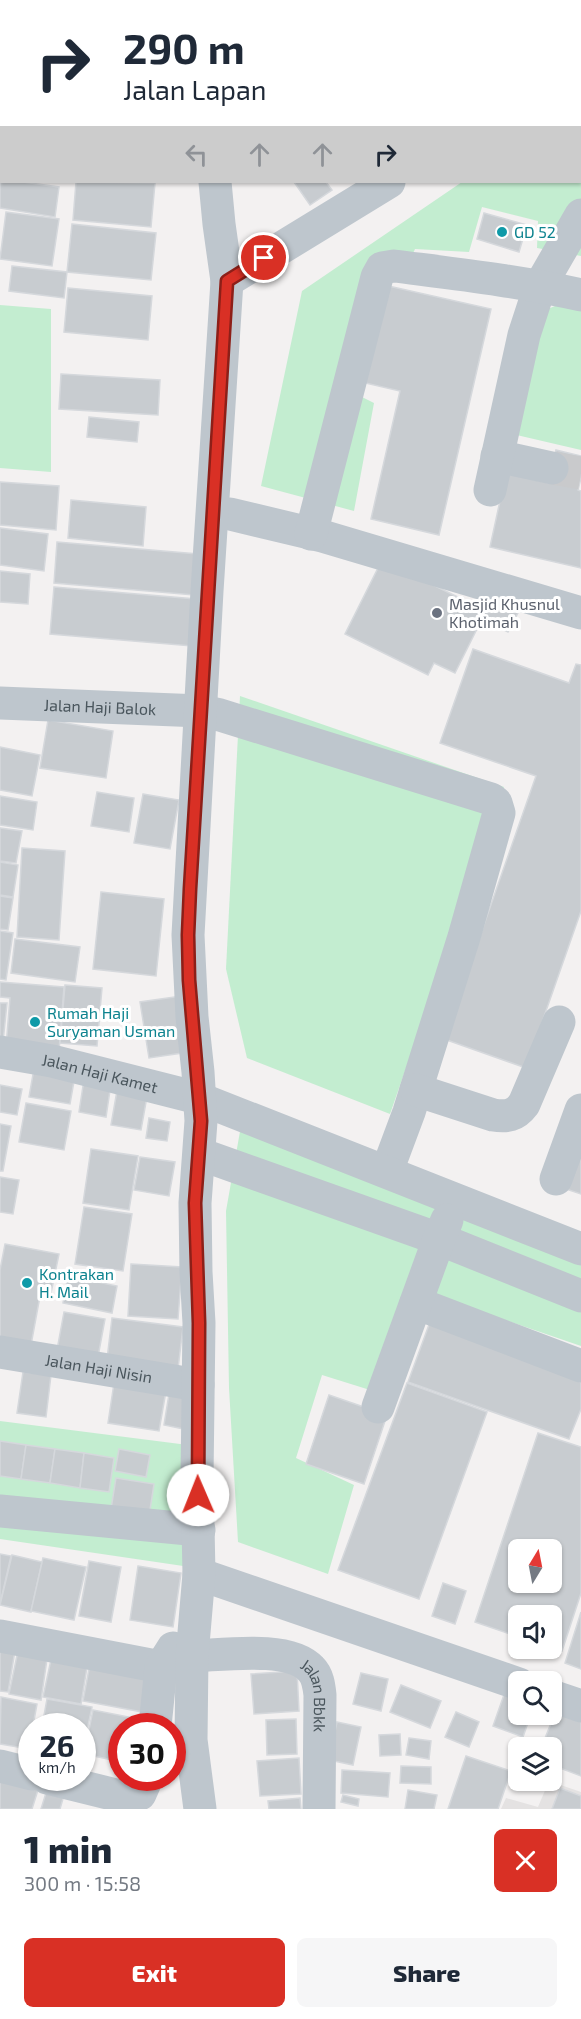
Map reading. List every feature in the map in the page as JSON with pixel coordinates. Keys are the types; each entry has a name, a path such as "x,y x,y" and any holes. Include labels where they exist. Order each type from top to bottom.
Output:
{"street":[{"path":"200,1809 191,1740 193,1644 199,1574 199,1323 195,1203 201,1121 188,935 227,281 215,183"},
{"path":"227,281 387,183"},
{"path":"490,490 524,335 540,286 581,215"},
{"path":"310,534 379,271 382,268 394,266 540,286 581,295"},
{"path":"497,456 552,468"},
{"path":"230,514 310,534 581,613"},
{"name":"Jalan Haji Balok","path":"0,703 201,711 491,799 496,803 499,813 476,896 416,1090"},
{"path":"387,1171 416,1090 493,1116 504,1117 516,1114 524,1104 559,1022"},
{"name":"Jalan Haji Kamet","path":"0,1052 52,1061 198,1098 581,1249"},
{"path":"556,1179 581,1110"},
{"path":"200,1154 439,1239 581,1296"},
{"path":"378,1407 439,1239 457,1200"},
{"path":"416,1303 581,1366"},
{"name":"Jalan Haji Nisin","path":"0,1352 198,1385"},
{"path":"0,1511 199,1530"},
{"path":"199,1574 508,1680"},
{"path":"0,1636 161,1667"},
{"path":"156,1713 161,1667 173,1648 193,1644"},
{"name":"Jalan Bbkk","path":"193,1644 275,1653 293,1657 314,1670 319,1682 320,1695 319,1809"},
{"path":"562,1699 581,1706"},
{"path":"0,1766 18,1770"},
{"path":"96,1790 128,1798 140,1794 141,1791"}],"shaded area":[{"path":"562,1785 581,1792 581,1809 501,1809 506,1798 538,1807 545,1791 562,1791"}],"green space":[{"path":"461,183 581,183 581,256 537,248 538,221 482,207 469,252 415,249 400,282 374,281 354,393 374,403 354,511 261,486 302,291"},
{"path":"574,298 581,299 581,450 508,433 536,314"},
{"path":"0,305 51,309 51,472 0,468"},
{"path":"240,696 504,787 390,1114 247,1058 226,969"},
{"path":"245,1103 581,1253 581,1346 429,1294 386,1395 322,1375 296,1458 354,1485 328,1574 238,1542 229,1388 226,1211"},
{"path":"0,1421 188,1445 190,1567 0,1539"}],"building":[{"path":"0,183 30,183 59,187 55,217 0,208"},
{"path":"76,183 155,183 151,227 73,220"},
{"path":"295,183 327,183 332,190 310,205"},
{"path":"6,212 59,219 52,266 0,259"},
{"name":"GD 52","path":"484,213 527,225 519,252 477,239"},
{"path":"72,224 156,233 151,280 67,272"},
{"path":"12,266 67,272 64,298 9,291"},
{"path":"384,285 491,309 439,535 371,519 400,391 361,382"},
{"path":"68,288 152,296 148,340 64,332"},
{"path":"61,374 160,380 158,415 59,409"},
{"path":"89,417 139,422 137,442 87,437"},
{"path":"556,450 581,456 581,478 578,490 581,491 581,568 490,547 506,473 549,483"},
{"path":"0,482 59,486 56,530 0,525"},
{"path":"71,500 146,507 143,546 68,538"},
{"path":"0,528 48,534 44,571 0,565"},
{"path":"57,542 198,554 194,595 54,583"},
{"name":"Masjid Khusnul Khotimah","path":"382,560 476,606 485,589 521,607 508,632 482,619 455,673 434,663 428,675 345,634"},
{"path":"0,571 30,574 28,604 0,602"},
{"path":"54,587 196,599 192,646 50,634"},
{"path":"473,649 569,683 576,664 581,665 581,911 526,1068 444,1039 536,776 440,743"},
{"path":"48,720 113,731 106,778 40,768"},
{"path":"0,747 40,755 32,796 0,790"},
{"path":"97,792 134,798 129,832 91,826"},
{"path":"143,794 179,800 170,849 134,843"},
{"path":"0,796 37,802 33,830 0,825"},
{"path":"0,828 22,831 16,863 0,861"},
{"path":"22,848 65,851 59,940 17,937"},
{"path":"0,862 18,865 13,897 0,895"},
{"path":"101,892 164,899 156,976 93,969"},
{"path":"0,896 13,898 8,930 0,929"},
{"path":"0,931 13,933 6,980 0,979"},
{"path":"15,939 80,947 75,982 11,973"},
{"name":"Rumah Haji Suryaman Usman","path":"0,982 64,987 59,1051 6,1047 10,998 0,997"},
{"path":"65,985 102,988 97,1046 60,1043"},
{"path":"181,996 189,1052 149,1058 140,1002"},
{"path":"0,1003 7,1003 3,1042 0,1041"},
{"path":"35,1063 76,1070 70,1104 29,1097"},
{"path":"85,1073 112,1077 106,1117 79,1112"},
{"path":"0,1085 22,1089 17,1115 0,1112"},
{"path":"118,1085 148,1091 141,1130 111,1125"},
{"path":"26,1103 71,1111 64,1150 19,1142"},
{"path":"149,1118 170,1122 167,1141 146,1138"},
{"path":"0,1124 11,1126 3,1171 0,1171"},
{"path":"581,1129 581,1194 560,1187"},
{"path":"91,1149 138,1156 129,1210 83,1203"},
{"path":"140,1157 175,1162 169,1196 134,1190"},
{"path":"0,1177 19,1180 13,1214 0,1212"},
{"path":"84,1207 132,1214 123,1271 75,1264"},
{"name":"Kontrakan H. Mail","path":"5,1244 59,1254 50,1298 40,1296 31,1345 0,1339 0,1270"},
{"path":"131,1264 182,1267 178,1319 128,1316"},
{"path":"68,1276 117,1286 112,1313 63,1303"},
{"path":"64,1312 105,1319 98,1357 57,1350"},
{"path":"112,1318 183,1327 177,1377 107,1359"},
{"path":"430,1322 581,1382 581,1409 569,1439 408,1382"},
{"path":"23,1372 51,1375 46,1417 17,1413"},
{"path":"114,1383 166,1391 159,1431 108,1423"},
{"path":"407,1383 487,1412 419,1599 338,1570"},
{"path":"170,1388 190,1392 184,1429 164,1425"},
{"path":"329,1395 387,1415 364,1484 306,1464"},
{"path":"538,1433 581,1447 581,1593 562,1651 562,1605 508,1605 508,1633 475,1622"},
{"path":"0,1441 26,1445 21,1479 0,1476"},
{"path":"26,1445 55,1449 50,1483 21,1479"},
{"path":"55,1449 84,1453 80,1488 50,1483"},
{"path":"119,1449 150,1455 146,1477 115,1471"},
{"path":"84,1453 114,1458 109,1492 80,1488"},
{"path":"116,1478 154,1484 149,1516 111,1509"},
{"path":"0,1554 11,1556 0,1604"},
{"path":"12,1555 42,1562 31,1612 0,1605"},
{"path":"43,1558 86,1567 74,1620 31,1611"},
{"path":"89,1561 121,1567 111,1622 79,1616"},
{"path":"138,1566 181,1573 173,1627 130,1620"},
{"path":"443,1583 466,1591 455,1624 432,1616"},
{"path":"581,1612 581,1669 565,1663"},
{"path":"0,1642 16,1645 8,1692 0,1691"},
{"path":"19,1646 48,1652 41,1700 9,1694"},
{"path":"52,1655 88,1661 81,1704 43,1697"},
{"path":"90,1664 154,1676 148,1713 83,1701"},
{"path":"297,1671 299,1711 254,1714 251,1674"},
{"path":"361,1673 388,1679 381,1711 353,1704"},
{"path":"401,1685 441,1701 430,1728 390,1712"},
{"path":"506,1689 508,1690 508,1725 527,1725 523,1737 493,1726"},
{"path":"1,1697 37,1704 35,1713 18,1713 18,1747 0,1744"},
{"path":"47,1699 92,1707 91,1713 44,1713"},
{"path":"562,1702 581,1710 581,1776 562,1769 562,1737 545,1737 550,1725 562,1725"},
{"path":"93,1710 108,1713 108,1759 96,1757 96,1713 92,1713"},
{"path":"456,1712 479,1722 469,1747 445,1737"},
{"path":"296,1719 297,1754 267,1755 266,1720"},
{"path":"337,1722 361,1727 353,1765 329,1760"},
{"path":"400,1734 401,1755 380,1756 379,1735"},
{"path":"409,1738 431,1741 429,1759 406,1755"},
{"path":"466,1756 508,1770 508,1780 498,1809 448,1809"},
{"path":"299,1758 301,1794 260,1796 257,1761"},
{"path":"401,1766 431,1767 431,1784 400,1783"},
{"path":"342,1770 390,1773 388,1797 341,1793"},
{"path":"0,1777 18,1783 18,1791 38,1791 32,1809 0,1809"},
{"path":"562,1789 581,1796 581,1809 552,1809 559,1791 562,1791"},
{"path":"408,1790 437,1795 434,1809 405,1809"},
{"path":"47,1791 65,1791 60,1809 41,1809"},
{"path":"343,1795 359,1799 358,1806 341,1802"},
{"path":"300,1798 301,1809 269,1809 268,1801"}],"tunnel":[{"path":"552,468 581,473"}],"place":[{"name":"GD 52","path":"502,232"},
{"name":"Masjid Khusnul Khotimah","path":"437,613"},
{"name":"Rumah Haji Suryaman Usman","path":"35,1022"},
{"name":"Kontrakan H. Mail","path":"27,1283"}],"route":[{"path":"198,1495 199,1323 195,1203 201,1121 189,980 190,889 227,281 264,258"}]}
